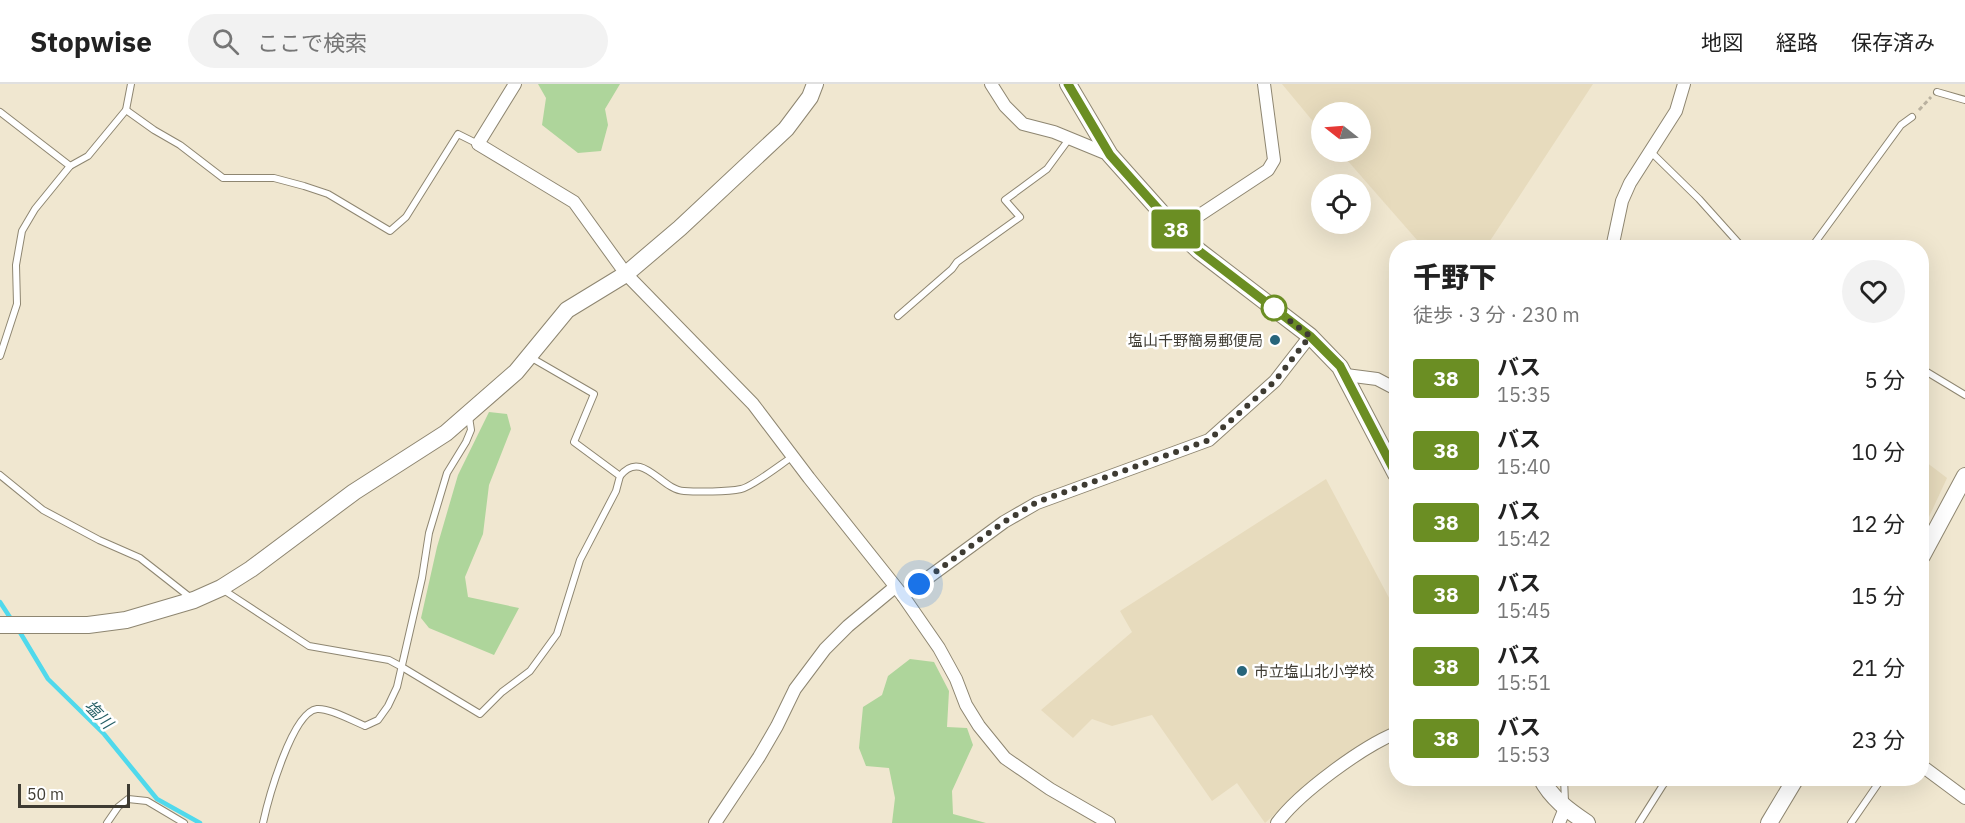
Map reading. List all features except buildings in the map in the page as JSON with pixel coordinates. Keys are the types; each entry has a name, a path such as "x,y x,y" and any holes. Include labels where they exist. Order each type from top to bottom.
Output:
{"street":[{"path":"515,84 478,144 574,202 626,274 753,404 792,457 899,591 939,648 966,705 979,726 1005,758 1050,789 1109,823"},
{"path":"1,625 88,625 126,620 194,600 221,588 251,569 354,492 446,433 516,372 567,310 626,274 680,228 786,129 810,97 815,84"},
{"path":"991,84 1005,106 1023,124 1054,132 1110,155"},
{"path":"1068,84 1110,155 1177,230 1199,251 1325,350 1346,375 1389,460"},
{"path":"1177,230 1268,170 1274,160 1264,84"},
{"path":"1614,240 1622,201 1630,183 1676,111 1684,84"},
{"path":"715,823 759,757 795,689 825,649 848,626 1037,502 1209,440 1275,381 1310,336"},
{"path":"1346,375 1377,379 1389,385"},
{"path":"1929,543 1965,476"},
{"path":"1277,823 1318,782 1389,736"},
{"path":"1929,771 1965,798"},
{"path":"1546,786 1562,815 1587,823"},
{"path":"1769,823 1791,786"}],"lane":[{"path":"0,356 17,304 16,265 22,231 35,209 70,166 88,156 126,110 131,84"},
{"path":"1937,92 1965,100"},
{"path":"126,110 180,145 223,178 274,178 304,186 328,194 390,231 406,217 458,134 478,144"},
{"path":"0,112 70,166"},
{"path":"1817,240 1901,125 1911,117"},
{"path":"898,316 952,270 957,262 1020,217 1005,200 1047,169 1070,138"},
{"path":"1650,150 1736,240"},
{"path":"530,356 594,394 574,441 620,476"},
{"path":"1929,373 1965,395"},
{"path":"263,823 268,801 289,743 299,723 308,713 315,709 324,709 365,726 378,720 388,706 397,687 422,578 429,533 447,473 471,430 468,414"},
{"path":"221,588 309,646 388,660 480,714 502,692 530,671 557,634 580,560 627,466 634,465 645,469 681,491 742,489 792,457"},
{"path":"0,475 43,510 99,540 140,558 194,600"},
{"path":"1562,815 1564,786"},
{"path":"1639,823 1662,786"},
{"path":"1851,823 1876,786"},
{"path":"106,823 118,807 128,799 147,801 184,823"}],"path":[{"path":"1911,117 1937,92"}],"shaded area":[{"path":"1282,84 1593,84 1491,240 1417,240 1371,187 1371,174 1359,174 1349,162 1371,162 1371,102 1311,102 1311,119"},
{"path":"1929,464 1947,478 1929,517"},
{"name":"市立塩山北小学校","path":"1326,479 1389,598 1389,734 1305,787 1265,823 1237,783 1212,801 1152,715 1112,726 1092,719 1073,738 1041,710 1132,632 1120,611"}],"green space":[{"path":"538,84 620,84 605,109 608,125 601,151 578,153 542,125 546,98"},
{"path":"489,412 507,414 511,429 489,485 483,534 465,577 468,597 519,608 494,655 429,628 421,618 437,547 458,475"},
{"path":"910,659 934,662 949,691 947,727 967,728 973,745 952,791 953,814 986,823 892,823 895,798 889,768 866,766 859,748 863,707 882,695 888,676"}],"waterway":[{"name":"塩川","path":"0,602 13,622"},
{"name":"塩川","path":"18,629 48,679 104,734 157,799 200,823"}],"bus line":[{"name":"38","path":"1068,84 1110,155 1177,230 1199,251 1310,336 1340,366 1389,460"}],"place":[{"name":"塩山千野簡易郵便局","path":"1275,340"},
{"name":"市立塩山北小学校","path":"1242,671"}],"route":[{"path":"919,584 1004,522 1037,502 1209,440 1275,381 1310,336 1274,308"}]}
